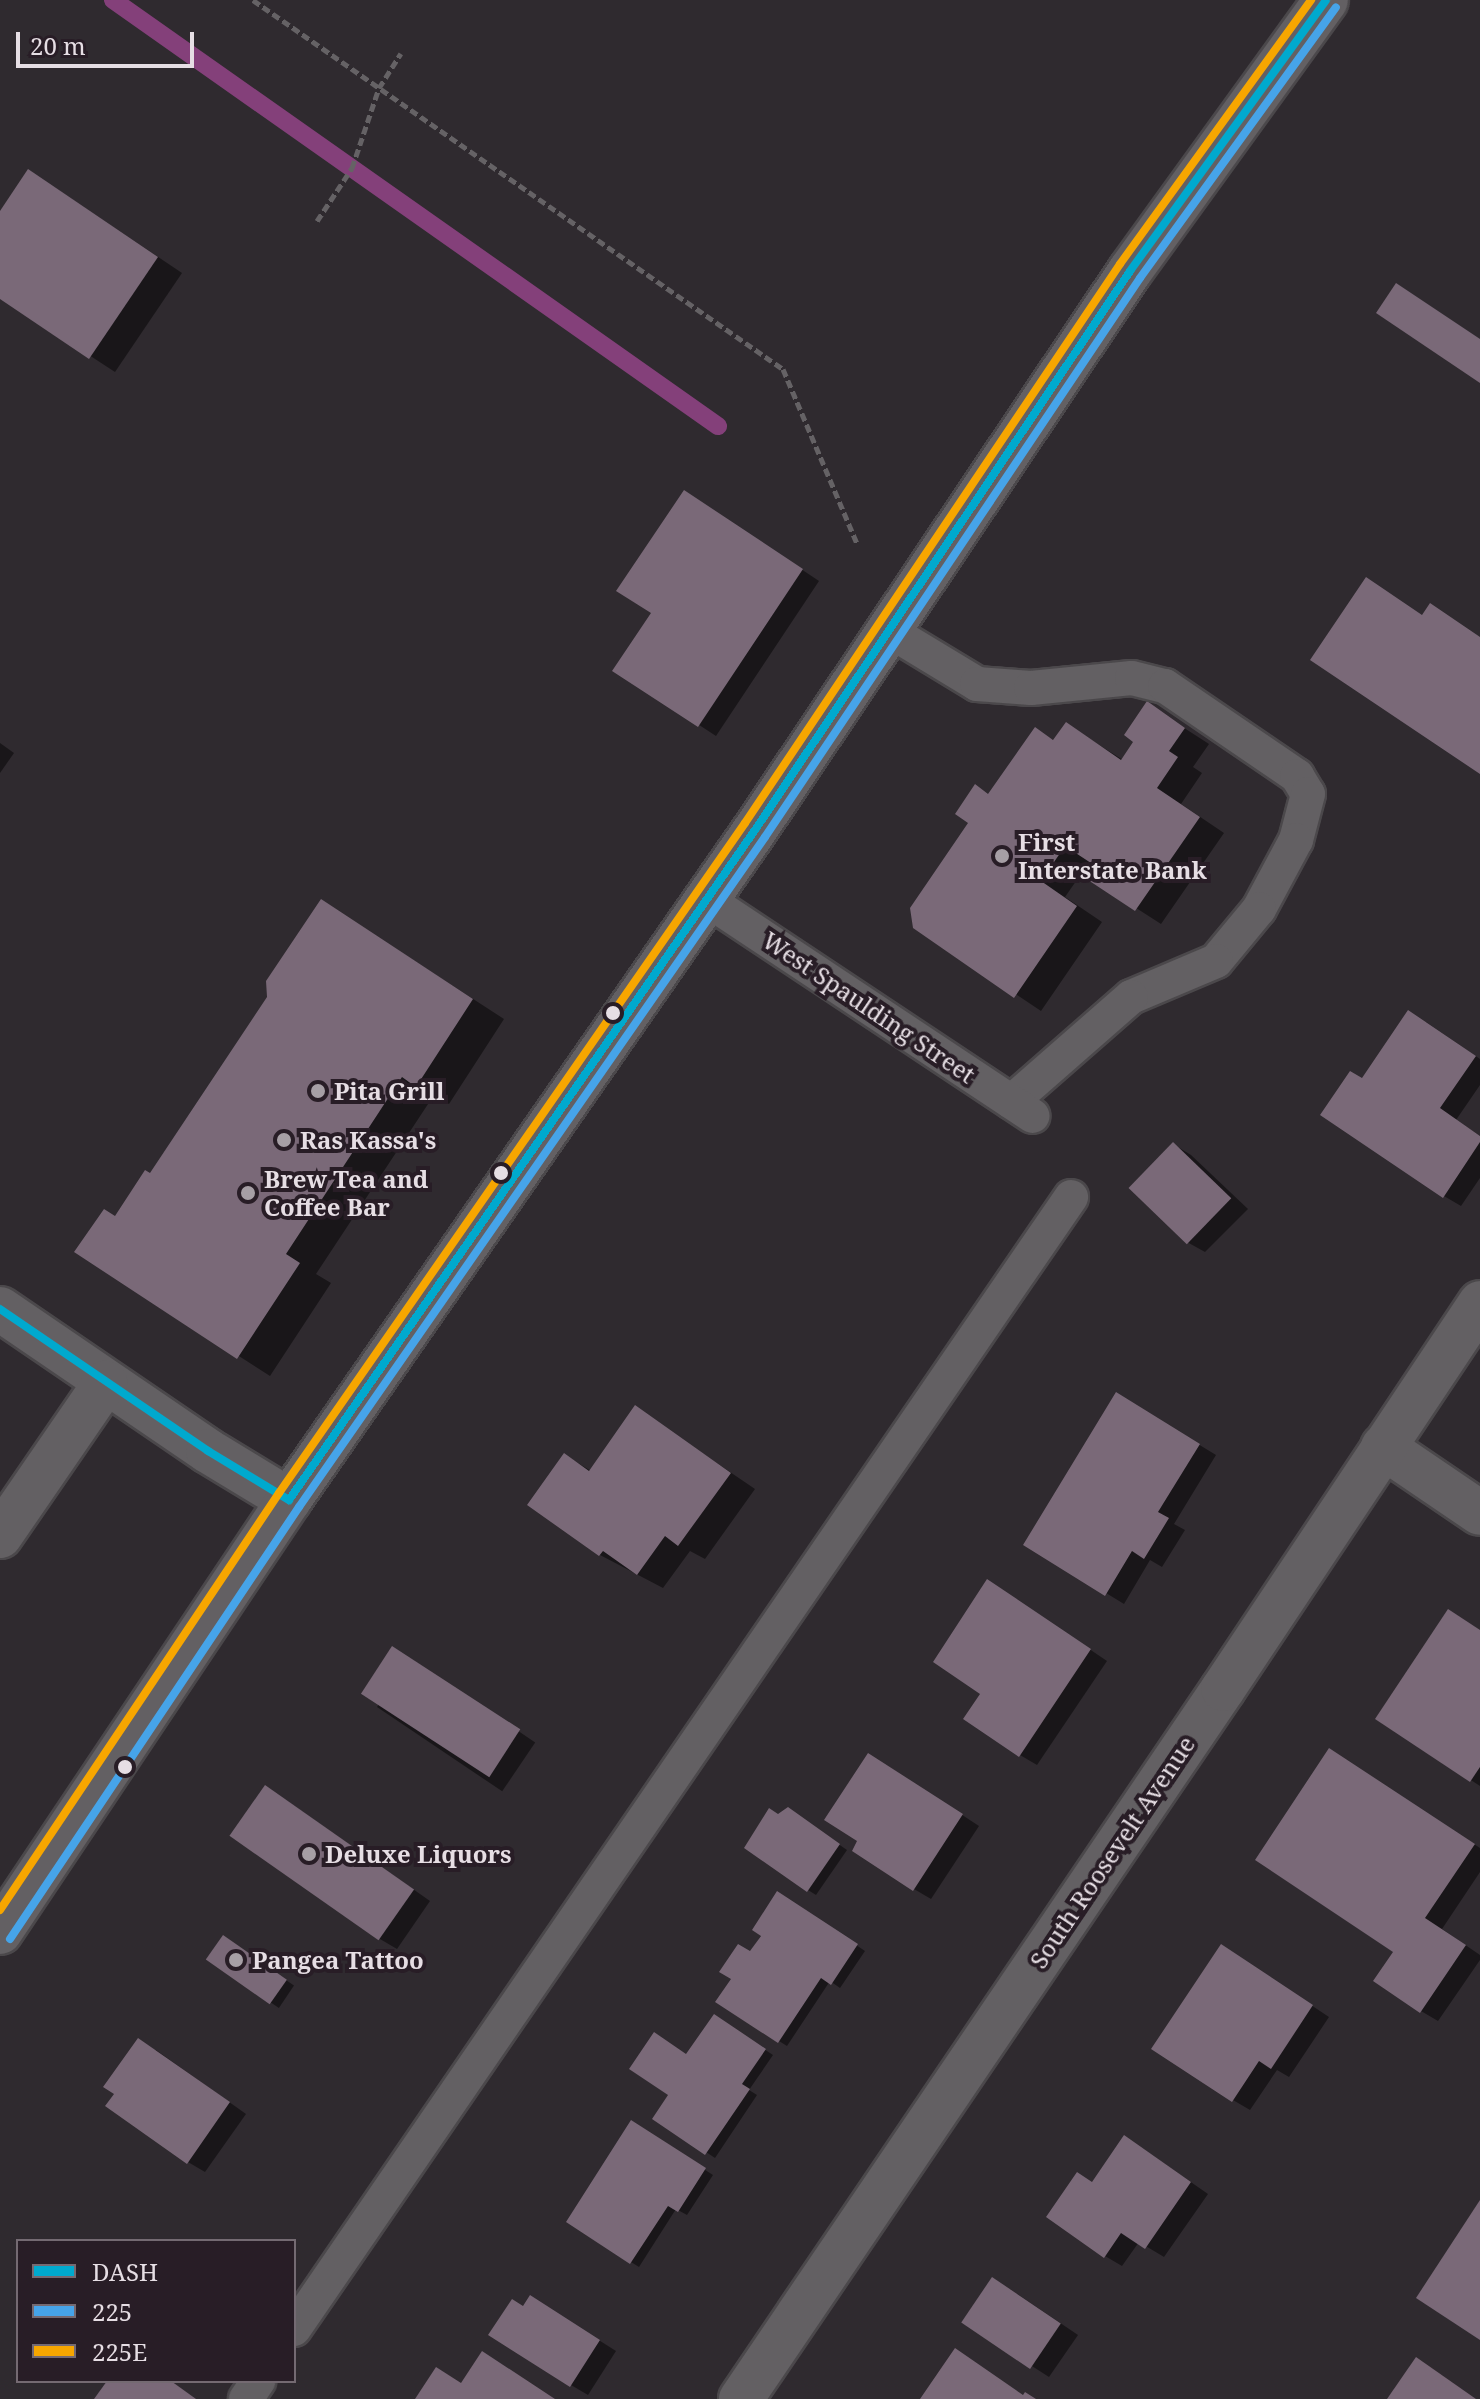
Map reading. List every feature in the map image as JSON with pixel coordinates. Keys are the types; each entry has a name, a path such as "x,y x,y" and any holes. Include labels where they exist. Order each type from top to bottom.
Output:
{"street":[{"path":"0,1932 289,1500 706,899 1130,271 1326,0"},
{"path":"0,1309 105,1383 289,1500"},
{"name":"South Roosevelt Avenue","path":"741,2399 1383,1447 1473,1329"},
{"path":"0,1536 105,1383"},
{"path":"1383,1447 1480,1513"}],"lane":[{"name":"West Spaulding Street","path":"706,899 1022,1109 1131,997 1216,961 1259,909 1296,840 1308,794 1297,776 1165,686 1132,678 1031,688 977,684 888,630"},
{"path":"296,2326 1071,1197"}],"path":[{"path":"253,0 783,369 857,543"},
{"path":"317,221 352,168 379,88 401,53"}],"building":[{"path":"28,169 158,257 89,359 0,299 0,211"},
{"path":"1396,283 1480,339 1480,383 1376,313"},
{"path":"684,490 803,569 698,727 612,671 651,613 616,591"},
{"path":"1366,577 1422,615 1430,603 1480,637 1480,774 1310,660"},
{"name":"First Interstate Bank","path":"1147,701 1185,728 1169,751 1178,757 1157,788 1200,817 1135,911 1085,878 1094,865 1065,846 1041,881 1077,906 1014,998 913,928 910,908 968,823 955,814 975,784 988,794 1035,727 1053,740 1066,722 1121,760 1133,742 1124,735"},
{"path":"321,899 473,999 416,1087 402,1077 286,1254 300,1263 237,1359 74,1252 104,1209 115,1216 145,1170 150,1173 267,997 266,981"},
{"path":"1408,1010 1476,1056 1440,1108 1480,1136 1480,1142 1443,1198 1320,1115 1350,1071 1362,1078"},
{"path":"1173,1142 1231,1198 1187,1244 1129,1188"},
{"path":"1116,1392 1200,1444 1158,1512 1169,1518 1144,1559 1132,1551 1105,1596 1023,1545"},
{"path":"635,1405 731,1473 678,1546 665,1536 637,1575 603,1551 599,1556 527,1505 564,1453 589,1471"},
{"path":"987,1579 1091,1649 1019,1757 963,1719 980,1694 933,1662"},
{"path":"1448,1609 1480,1630 1480,1767 1470,1782 1375,1719"},
{"path":"392,1646 520,1729 489,1777 361,1694"},
{"path":"1329,1748 1475,1844 1425,1918 1466,1945 1420,2013 1373,1981 1393,1952 1255,1860"},
{"path":"868,1753 963,1814 913,1891 852,1851 857,1841 824,1820"},
{"path":"265,1785 414,1889 379,1940 229,1836"},
{"path":"788,1807 840,1844 807,1892 744,1848 769,1808 778,1814"},
{"path":"777,1891 858,1944 831,1985 821,1978 778,2043 715,2002 731,1979 719,1972 738,1944 750,1951 761,1936 752,1930"},
{"path":"223,1935 287,1980 270,2004 206,1960"},
{"path":"1221,1944 1313,2005 1271,2069 1259,2061 1232,2102 1151,2049"},
{"path":"714,2014 766,2049 742,2084 750,2089 705,2155 652,2119 668,2095 629,2069 654,2032 686,2054"},
{"path":"138,2038 230,2102 187,2164 105,2106 114,2094 103,2087"},
{"path":"631,2120 706,2168 678,2212 668,2206 630,2264 566,2222"},
{"path":"1124,2135 1191,2182 1145,2249 1121,2233 1104,2258 1046,2217 1077,2172 1092,2182"},
{"path":"1480,2200 1480,2340 1416,2298"},
{"path":"992,2277 1061,2323 1030,2369 961,2323"},
{"path":"530,2295 600,2340 570,2387 488,2335 512,2299 523,2306"},
{"path":"955,2348 1023,2395 1025,2392 1036,2399 920,2399"},
{"path":"482,2351 555,2399 415,2399 436,2367 461,2383"},
{"path":"1416,2357 1476,2399 1387,2399"},
{"path":"106,2383 174,2383 196,2399 94,2399"}],"waterway":[{"path":"113,0 718,426"}],"transit line":[{"name":"225E","path":"0,1910 279,1493 745,823 1120,264 1311,0"},
{"name":"DASH","path":"289,1500 755,830 1130,271 1326,0"},
{"name":"225","path":"10,1939 299,1507 765,837 1140,278 1336,7"},
{"name":"DASH","path":"0,1309 208,1451 289,1500"}],"place":[{"name":"First Interstate Bank","path":"1002,856"},
{"name":"Pita Grill","path":"318,1091"},
{"name":"Ras Kassa's","path":"284,1140"},
{"name":"Brew Tea and Coffee Bar","path":"248,1193"},
{"name":"Deluxe Liquors","path":"309,1854"},
{"name":"Pangea Tattoo","path":"236,1960"}]}
